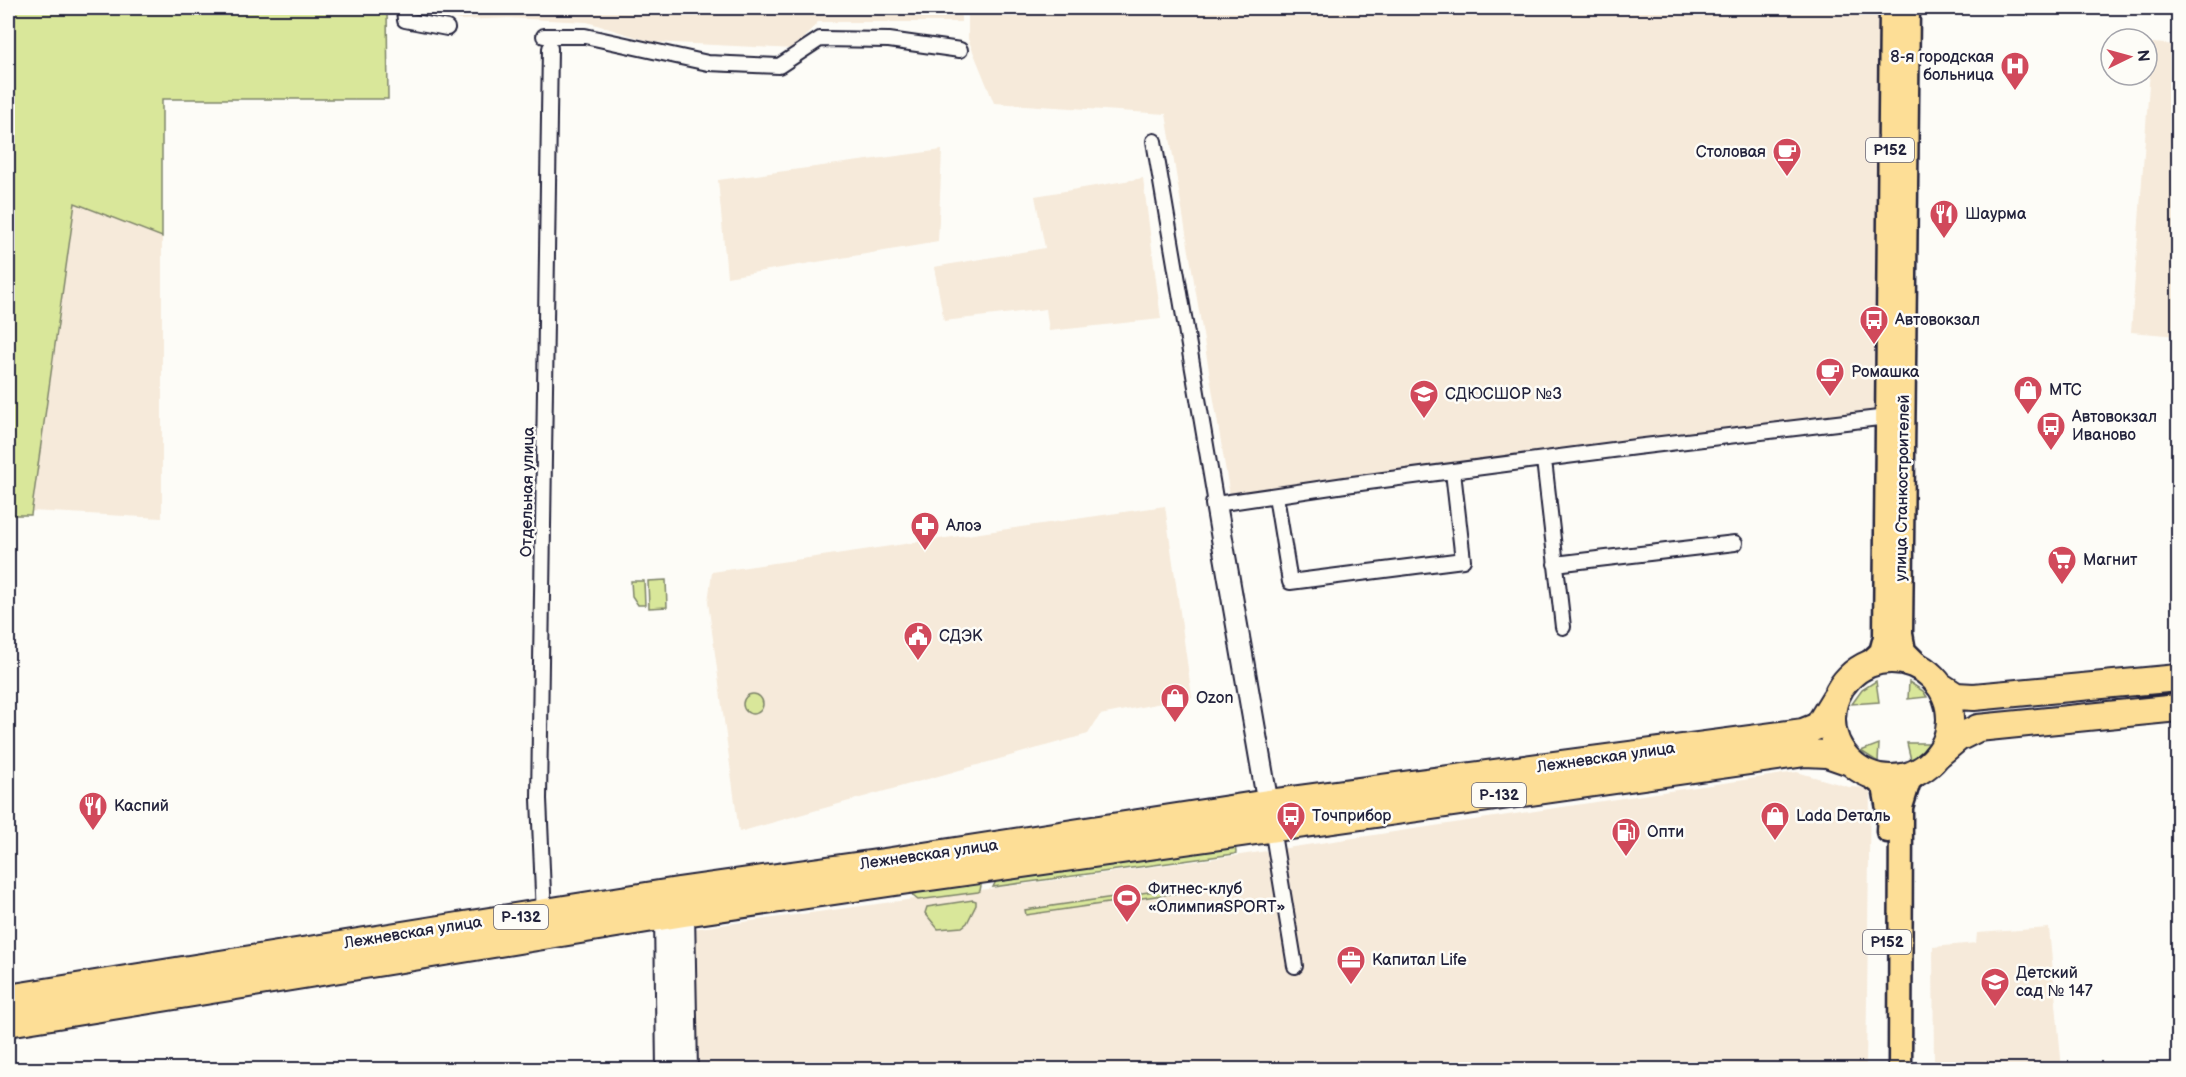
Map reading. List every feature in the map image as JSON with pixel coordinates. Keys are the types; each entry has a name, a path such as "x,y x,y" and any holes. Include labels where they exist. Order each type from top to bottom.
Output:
{"highway":[{"path":"2178,678 1974,698 1956,696 1932,679 1901,662 1884,661 1868,664 1849,679 1835,698 1833,709 1834,732 1843,753 1859,768 1882,777 1898,778 1930,762 1958,738 1978,728 2178,708"},
{"path":"1930,762 1948,734 1949,720 1948,705 1932,679"},
{"name":"Лежневская улица","path":"8,998 676,907 1803,732 1818,726 1835,698"},
{"name":"Лежневская улица","path":"1270,815 1805,753 1827,754 1859,768"},
{"name":"Лежневская улица","path":"8,1023 545,924"}],"main road":[{"name":"улица Станкостроителей","path":"1868,664 1879,655 1884,643 1891,8"},
{"name":"улица Станкостроителей","path":"1908,8 1901,634 1904,651 1932,679"},
{"path":"1216,504 1270,815"},
{"name":"Р152","path":"1900,1070 1901,807 1909,781 1930,762"},
{"name":"Р152","path":"1859,768 1884,786 1889,815 1887,1070"},
{"path":"667,1070 676,907"},
{"path":"676,907 687,1070"}],"street":[{"path":"404,8 405,20 447,28"},
{"name":"Отдельная улица","path":"545,924 539,799 547,42 585,36 708,63 778,66 820,39 889,40 960,50"},
{"path":"1154,141 1216,504 1351,484 1887,417"},
{"path":"1544,460 1563,627"},
{"path":"1276,496 1290,582 1463,560 1453,472"},
{"path":"1555,564 1736,543"},
{"path":"1270,815 1295,966"}],"shaded area":[{"path":"417,8 961,8 961,22 818,22 795,49 652,42 587,22 509,18 461,20 443,17"},
{"path":"968,8 1880,8 1879,416 1231,502 1166,114 994,103 968,39"},
{"path":"2159,44 2178,45 2178,336 2131,332 2149,87 2159,87"},
{"path":"942,150 938,242 727,277 718,180"},
{"path":"1143,178 1161,319 1049,331 1046,309 944,321 934,267 1045,248 1035,196"},
{"path":"75,203 162,237 162,518 31,511"},
{"path":"1165,506 1192,697 1100,715 1088,734 739,832 708,602 712,572"},
{"path":"1797,772 1849,787 1870,788 1866,1069 691,1070 692,929 1240,855"},
{"name":"Детский сад № 147","path":"2049,928 2062,1069 1934,1069 1933,947 1976,943 1977,933"}],"green space":[{"path":"8,8 387,8 388,99 162,99 162,237 75,203 31,515 8,515"},
{"path":"666,580 667,607 649,608 648,581"},
{"path":"631,581 644,581 645,605 638,605 632,596"},
{"path":"1876,681 1879,702 1852,704 1862,690"},
{"path":"1909,682 1923,691 1927,697 1908,699"},
{"path":"749,694 757,694 763,700 763,708 757,714 749,714 743,708 743,700"},
{"path":"1907,743 1929,743 1920,754 1911,760"},
{"path":"1879,744 1878,762 1861,751"},
{"path":"1235,843 1236,853 1234,854 993,887 998,877"},
{"path":"982,880 978,892 918,900 911,891"},
{"path":"1196,885 1197,890 1026,915 1025,910"},
{"path":"976,901 976,905 967,923 962,927 938,929 925,913 927,907"}],"place":[{"name":"8-я городская больница","path":"2015,92"},
{"name":"Столовая","path":"1787,178"},
{"name":"Шаурма","path":"1944,240"},
{"name":"Автовокзал","path":"1874,346"},
{"name":"Ромашка","path":"1830,398"},
{"name":"МТС","path":"2028,416"},
{"name":"СДЮСШОР №3","path":"1424,420"},
{"name":"Автовокзал Иваново","path":"2051,452"},
{"name":"Алоэ","path":"925,552"},
{"name":"Магнит","path":"2062,586"},
{"name":"СДЭК","path":"918,662"},
{"name":"Ozon","path":"1175,724"},
{"name":"Каспий","path":"93,832"},
{"name":"Точприбор","path":"1291,842"},
{"name":"Lada Dеталь","path":"1775,842"},
{"name":"Опти","path":"1626,858"},
{"name":"Фитнес-клуб «ОлимпияSPORT»","path":"1127,924"},
{"name":"Капитал Life","path":"1351,986"},
{"name":"Детский сад № 147","path":"1995,1008"}]}
